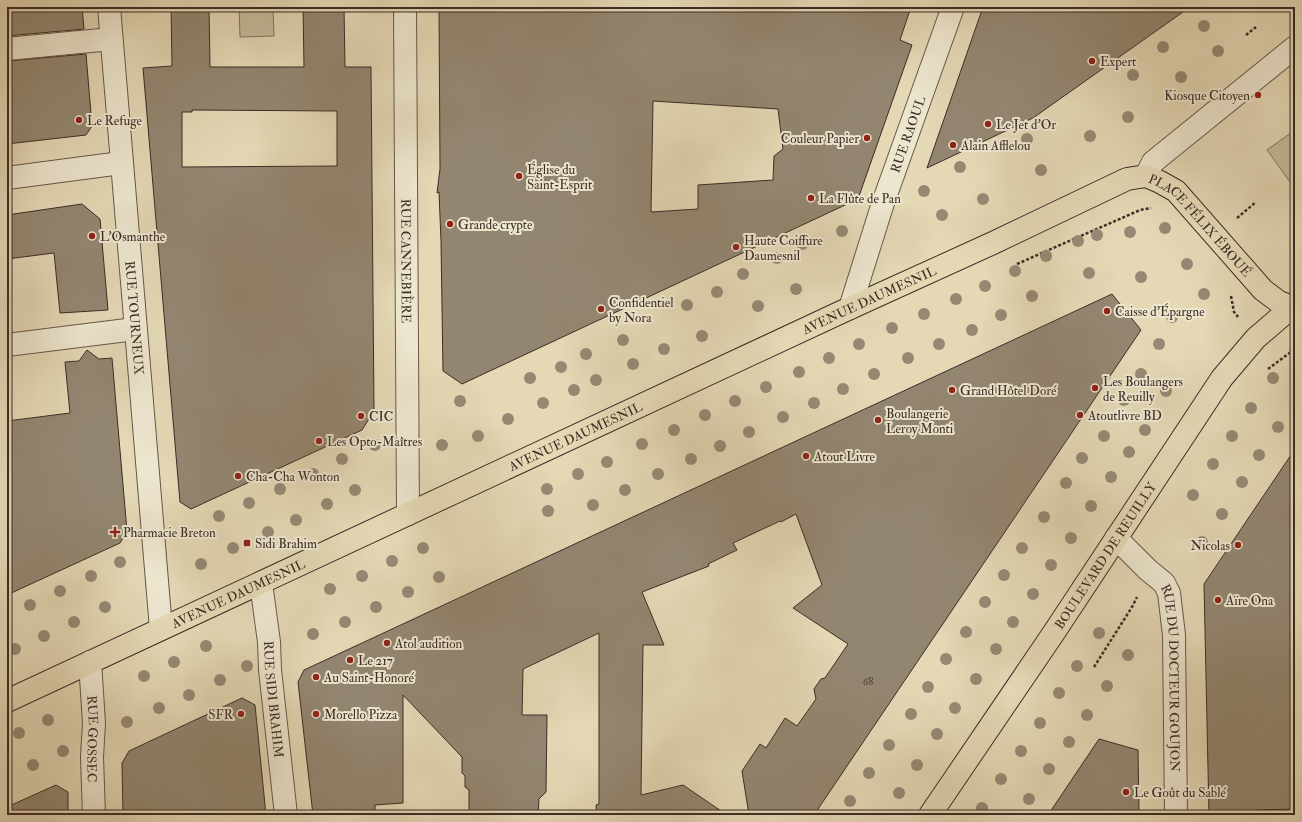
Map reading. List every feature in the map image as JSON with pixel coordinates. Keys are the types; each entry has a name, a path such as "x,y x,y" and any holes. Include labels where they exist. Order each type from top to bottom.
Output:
{"main road":[{"name":"AVENUE DAUMESNIL","path":"7,701 850,308 993,243 1127,179 1146,176"},
{"name":"PLACE FÉLIX ÉBOUÉ","path":"1146,176 1176,191 1263,290 1279,302 1294,308"},
{"name":"BOULEVARD DE REUILLY","path":"930,815 1225,374 1256,338 1284,314 1294,308"}],"street":[{"name":"RUE TOURNEUX","path":"109,7 110,39 160,629"},
{"name":"RUE CANNEBIÈRE","path":"405,7 408,514"},
{"name":"RUE RAOUL","path":"850,308 883,202 953,7"},
{"path":"7,50 110,39"},
{"name":"PLACE FÉLIX ÉBOUÉ","path":"1146,176 1153,162 1295,47"},
{"path":"7,178 121,164"},
{"path":"7,345 135,329"},
{"name":"RUE DU DOCTEUR GOUJON","path":"1116,538 1148,570 1164,583 1170,593 1174,635 1176,815"},
{"name":"RUE SIDI BRAHIM","path":"261,583 269,642 270,670 286,815"},
{"name":"RUE GOSSEC","path":"90,662 94,724 92,757 94,815"}],"path":[{"path":"1246,35 1256,28"},
{"path":"1237,218 1256,202"},
{"path":"1281,360 1295,349"},
{"path":"1094,667 1139,594"}],"shaded area":[{"path":"239,7 273,7 274,36 240,37"},
{"path":"1295,130 1295,189 1267,150"}],"building":[{"path":"7,7 82,7 84,29 7,36"},
{"path":"171,7 209,7 210,67 304,67 303,7 344,7 345,67 371,67 374,411 362,430 191,509 180,502 143,68 172,66","holes":["192,110 337,111 337,166 182,167 182,112 192,112"]},
{"path":"439,7 911,7 900,40 912,45 858,199 462,384 443,371 441,241 439,192 437,193 440,169","holes":["653,101 778,109 783,149 774,156 773,180 698,185 698,209 651,212"]},
{"path":"983,7 1190,7 1033,118 927,168"},
{"path":"86,54 92,126 86,135 7,144 7,61"},
{"path":"82,204 100,219 108,310 60,313 54,253 7,259 7,215"},
{"path":"1112,294 1141,330 814,815 749,815 742,771 760,744 766,748 785,718 797,726 816,699 814,689 821,679 825,678 848,644 793,608 822,585 796,514 733,543 737,550 708,564 709,566 642,592 664,645 643,645 641,795 683,785 727,815 597,815 596,805 599,804 599,633 523,669 522,715 547,715 546,792 539,799 538,815 469,815 469,790 465,787 465,776 462,773 462,757 403,695 403,803 375,805 375,815 313,815 298,682 304,670"},
{"path":"87,350 99,359 112,358 127,531 120,543 7,595 7,421 70,413 65,362 79,361"},
{"path":"1295,449 1295,809 1257,810 1257,815 1209,815 1204,584"},
{"path":"242,698 255,705 266,815 123,815 122,763 129,751"},
{"path":"1099,739 1138,750 1139,815 1048,815"},
{"path":"56,785 68,792 68,815 7,815 7,807"}],"place":[{"name":"Expert","path":"1092,61"},
{"name":"Kiosque Citoyen","path":"1258,95"},
{"name":"Le Refuge","path":"79,120"},
{"name":"Le Jet d'Or","path":"988,124"},
{"name":"Couleur Papier","path":"867,138"},
{"name":"Alain Afflelou","path":"953,145"},
{"name":"Église du Saint-Esprit","path":"519,176"},
{"name":"La Flûte de Pan","path":"811,198"},
{"name":"Grande crypte","path":"450,224"},
{"name":"L'Osmanthe","path":"92,236"},
{"name":"Haute Coiffure Daumesnil","path":"736,247"},
{"name":"Confidentiel by Nora","path":"601,309"},
{"name":"Caisse d'Épargne","path":"1107,311"},
{"name":"Les Boulangers de Reuilly","path":"1095,388"},
{"name":"Grand Hôtel Doré","path":"952,390"},
{"name":"Atoutlivre BD","path":"1080,415"},
{"name":"CIC","path":"361,416"},
{"name":"Boulangerie Leroy Monti","path":"878,420"},
{"name":"Les Opto-Maîtres","path":"319,441"},
{"name":"Atout Livre","path":"806,456"},
{"name":"Cha-Cha Wonton","path":"238,476"},
{"name":"Pharmacie Breton","path":"115,532"},
{"name":"Sidi Brahim","path":"247,543"},
{"name":"Nicolas","path":"1238,545"},
{"name":"Aïre Ona","path":"1218,600"},
{"name":"Atol audition","path":"387,643"},
{"name":"Le 217","path":"350,660"},
{"name":"Au Saint-Honoré","path":"316,677"},
{"name":"SFR","path":"241,714"},
{"name":"Morello Pizza","path":"316,714"},
{"name":"Le Goût du Sablé","path":"1126,792"}]}
